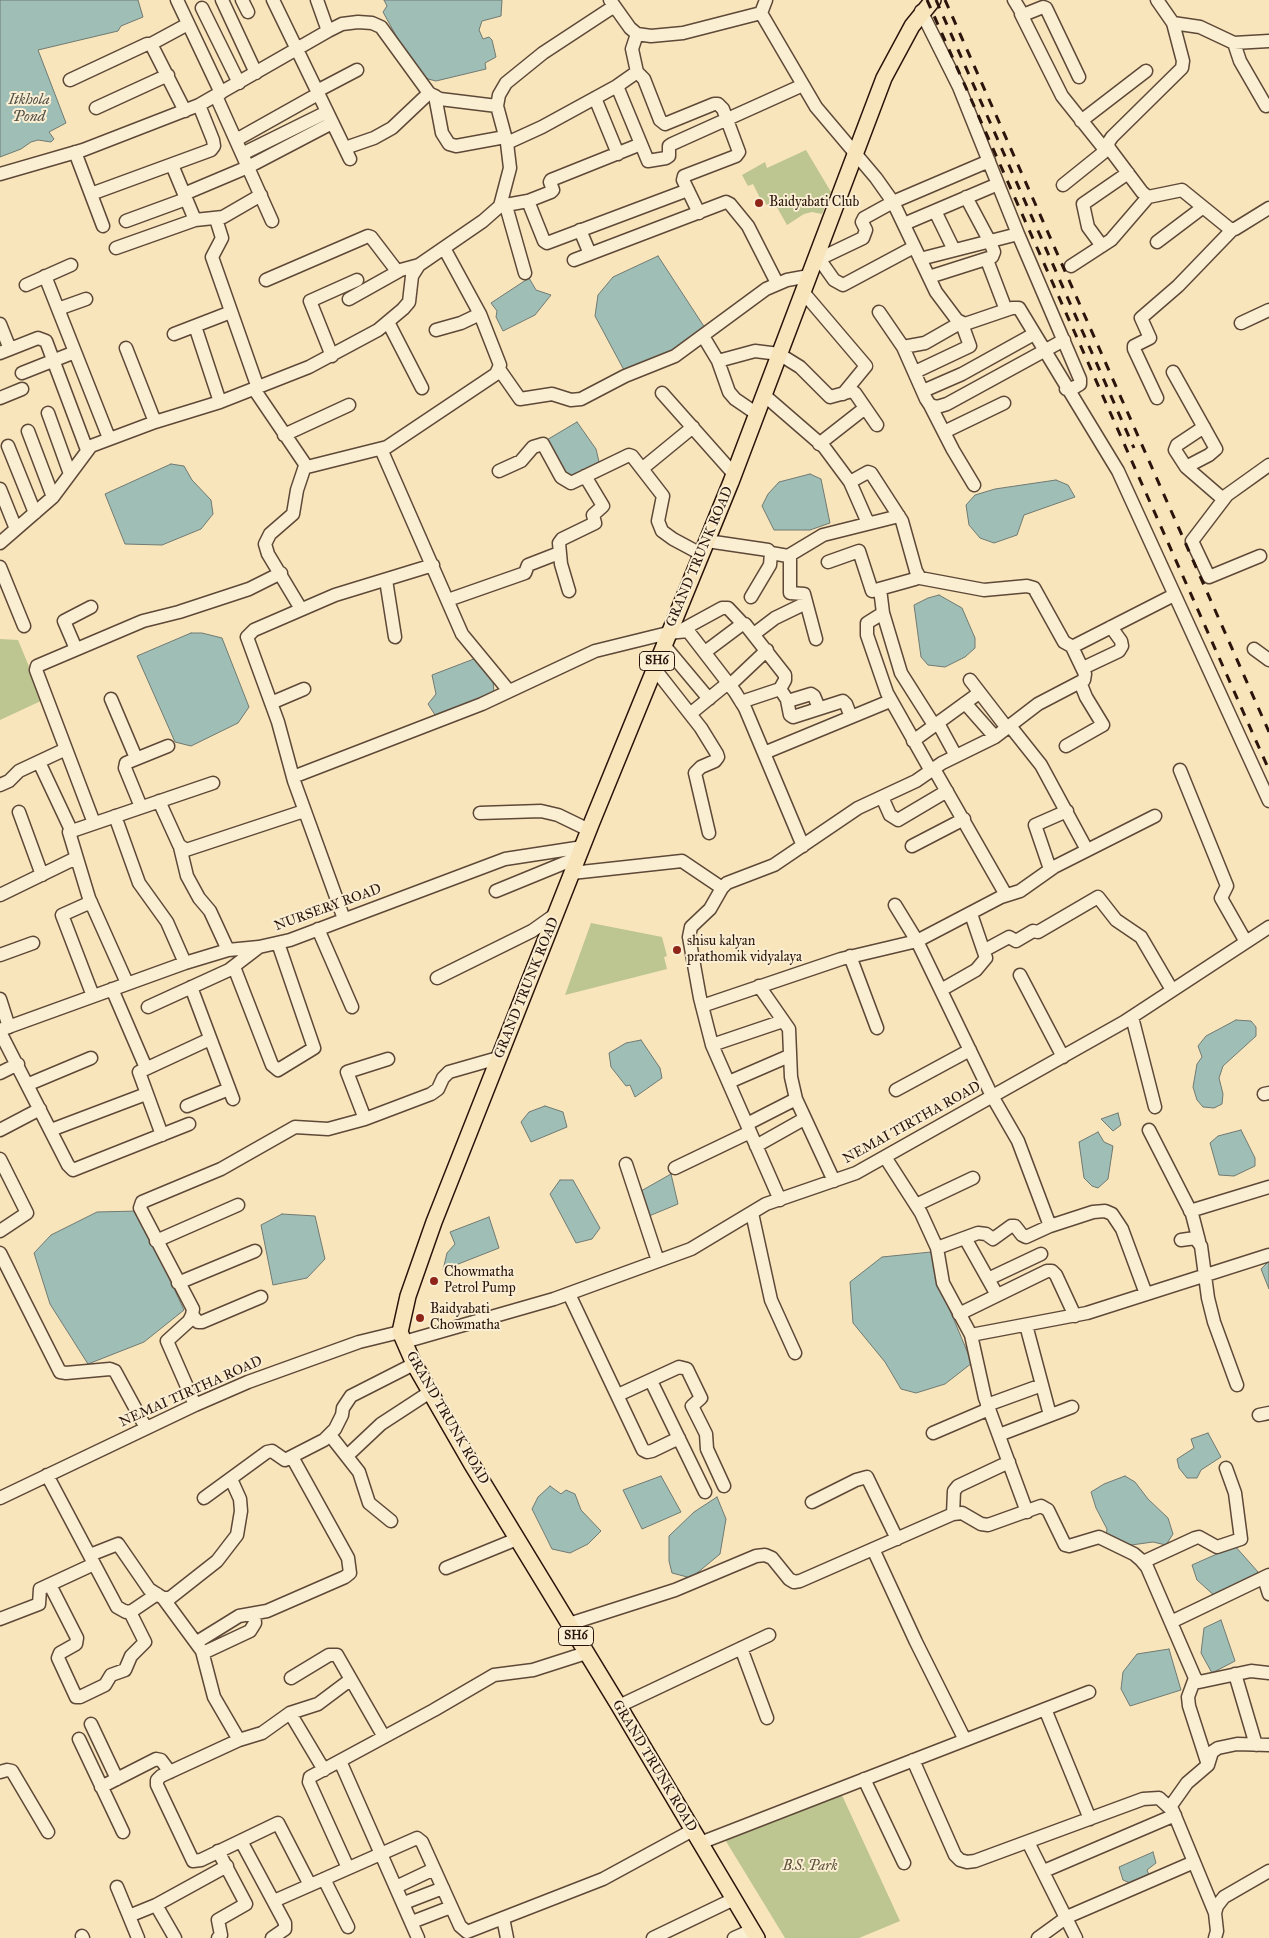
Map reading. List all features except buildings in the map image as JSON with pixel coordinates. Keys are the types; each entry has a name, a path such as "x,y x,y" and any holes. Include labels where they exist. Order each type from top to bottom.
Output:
{"main road":[{"name":"GRAND TRUNK ROAD","path":"754,1934 414,1364 402,1337 402,1316 417,1270 498,1058 654,668 670,637 809,276 818,258 884,78 921,11 932,0"}],"street":[{"path":"177,0 272,221"},
{"path":"70,80 147,44 151,44 202,8 217,0"},
{"path":"222,0 256,73"},
{"path":"242,0 248,12"},
{"path":"273,0 348,154 392,128 432,95"},
{"path":"317,0 328,31"},
{"path":"761,13 766,0"},
{"path":"1014,0 1062,96 1081,121 1148,197"},
{"path":"1108,150 1108,143 1112,136 1182,68 1183,62 1173,23 1157,0"},
{"path":"525,273 503,206 510,168 506,140 497,106 498,95 512,78 611,4 623,21 637,34 651,36 683,33 761,13"},
{"path":"1021,14 1024,15 1043,6 1046,8 1078,78"},
{"path":"202,8 239,83"},
{"path":"921,11 959,87 1018,234 1080,379 1080,384 1076,387 1066,389"},
{"path":"761,13 826,120 893,202 944,304 961,323 970,346 915,372"},
{"path":"0,174 75,152 199,105 342,24 372,23 381,27 432,95 442,133 449,144 456,146 506,140 542,127 617,86 618,83 637,72"},
{"path":"1173,23 1200,27 1234,43 1269,41"},
{"path":"637,34 632,49 637,72 644,78 662,123 665,124 718,104 723,109 728,120 738,154 686,173 683,180 699,213"},
{"path":"1234,43 1240,61 1266,106"},
{"path":"151,44 185,111"},
{"path":"236,140 357,70"},
{"path":"1081,121 1146,71"},
{"path":"96,108 168,75"},
{"path":"617,86 648,161 666,158 669,156 669,146 672,144 804,85"},
{"path":"432,95 440,99 497,106"},
{"path":"595,98 618,154"},
{"path":"91,194 208,152 214,146 199,105"},
{"path":"242,154 330,118"},
{"path":"126,221 248,167 330,118"},
{"path":"349,299 399,271 418,265 503,206 528,201 553,191 551,180 641,144"},
{"path":"1063,186 1108,150"},
{"path":"75,152 103,226"},
{"path":"989,161 893,202 864,218 862,222 866,230 863,238 818,258 834,280 843,285 917,253 954,250 1018,234"},
{"path":"172,165 195,220"},
{"path":"1102,246 1088,227 1083,204 1128,173"},
{"path":"904,224 998,184"},
{"path":"528,201 545,242 688,190"},
{"path":"1071,266 1102,246 1121,230 1148,197 1182,190 1202,208 1232,230"},
{"path":"116,248 195,220 216,219 226,216 260,196"},
{"path":"929,277 992,257 994,252 990,242 966,197"},
{"path":"574,260 726,202 730,204 748,226 778,284"},
{"path":"1157,242 1202,208"},
{"path":"1157,398 1134,349 1134,346 1150,338 1141,318 1178,286 1232,230 1269,208"},
{"path":"936,211 954,250"},
{"path":"216,219 222,238 212,257 256,389 305,466 310,467 381,449 395,443 496,374 500,366 480,314 444,248"},
{"path":"580,230 590,254"},
{"path":"266,280 368,236 371,237 395,270 399,271"},
{"path":"987,260 1006,310"},
{"path":"26,285 71,265"},
{"path":"0,543 53,497 87,450 109,438 256,389 332,356 388,322 409,302 412,276 418,265"},
{"path":"45,276 109,438"},
{"path":"499,369 520,399 552,394 571,400 581,399 625,376 675,356 778,284 809,276"},
{"path":"332,356 310,300 357,280"},
{"path":"803,292 866,366 843,394"},
{"path":"58,309 86,299"},
{"path":"903,347 925,343 961,323 1019,308 1066,389 1118,471 1269,801"},
{"path":"1241,323 1269,310"},
{"path":"174,334 231,312"},
{"path":"879,312 903,347 930,405 974,485"},
{"path":"436,330 461,323 480,314"},
{"path":"388,322 422,388"},
{"path":"0,324 5,351 38,338 42,338 49,345 87,450"},
{"path":"195,326 220,402"},
{"path":"923,391 962,374 1034,334"},
{"path":"703,336 718,361 729,392 735,399 757,414"},
{"path":"930,405 937,407 948,404 1064,340"},
{"path":"126,348 155,422"},
{"path":"718,361 755,351 780,354 795,362 830,397 853,392 877,425"},
{"path":"22,373 75,352"},
{"path":"1173,372 1216,449 1209,455 1186,467"},
{"path":"0,398 22,389"},
{"path":"662,393 733,473"},
{"path":"764,395 819,444 850,482 868,523"},
{"path":"944,432 1004,402"},
{"path":"284,435 349,405"},
{"path":"819,444 865,408"},
{"path":"48,413 70,474"},
{"path":"1204,427 1177,445 1175,450 1177,456 1186,467 1223,499"},
{"path":"643,468 693,428"},
{"path":"28,431 53,497"},
{"path":"499,471 520,461 533,447 543,444 557,471 565,481 571,483 629,455 635,458 663,496 658,521 662,530 673,539 704,547 768,550 770,553 788,556 823,535 899,516"},
{"path":"8,446 35,513"},
{"path":"381,449 467,641 509,691"},
{"path":"1260,556 1212,577 1208,576 1192,540 1223,499 1246,479 1269,465"},
{"path":"301,609 268,554 265,544 270,534 294,514 297,490 305,466"},
{"path":"780,1200 712,1045 702,1006 689,932 710,909 722,888 734,879 774,866 858,808 916,781 956,756 995,737 1038,704 1086,677 1073,647 1064,642 1034,588 1027,586 984,590 924,579 918,576 899,516 870,472 850,482"},
{"path":"569,591 559,553 560,542 562,539 595,523 593,515 603,506 585,476"},
{"path":"1,496 16,528"},
{"path":"828,562 859,552 871,591 915,579 918,576"},
{"path":"448,600 525,573 528,565 559,553"},
{"path":"751,597 770,565 770,553"},
{"path":"788,556 790,558 790,594 803,593 816,639"},
{"path":"344,919 304,811 271,704 247,637 254,630 335,595 433,565"},
{"path":"0,567 24,626"},
{"path":"94,824 36,670 39,664 143,621 179,612 249,588 281,573"},
{"path":"386,580 395,636"},
{"path":"880,589 883,613 901,673 956,756"},
{"path":"1073,647 1174,595"},
{"path":"754,634 775,618 806,603"},
{"path":"76,649 64,621 91,607"},
{"path":"670,637 722,608 728,608 754,634 785,675 784,695"},
{"path":"883,613 867,623 866,628 890,701 912,741 964,819 1006,895"},
{"path":"705,652 743,624"},
{"path":"1082,668 1119,651 1122,646 1121,641 1111,627"},
{"path":"293,778 470,709 595,651 670,637 688,631 741,702 803,846"},
{"path":"670,637 709,699"},
{"path":"1254,649 1269,660"},
{"path":"690,714 729,684 767,650"},
{"path":"654,668 690,714 718,757 695,773 709,833"},
{"path":"970,680 979,693 1035,755 1087,850"},
{"path":"1066,746 1104,725 1086,697 1080,682"},
{"path":"271,704 304,689"},
{"path":"912,741 979,693"},
{"path":"741,702 784,695 811,694 814,696 819,708 843,701 851,717"},
{"path":"111,699 136,758"},
{"path":"764,754 890,701"},
{"path":"966,703 995,737"},
{"path":"141,807 125,768 127,761 168,746"},
{"path":"0,785 8,781 19,771 66,749"},
{"path":"39,762 71,830 69,835 91,902 127,983"},
{"path":"1180,770 1227,886 1221,898 1246,942"},
{"path":"71,830 94,824 213,783"},
{"path":"882,797 890,814 898,820 947,791"},
{"path":"159,801 180,847 187,876 200,900 210,911 228,950"},
{"path":"180,847 186,850 304,811"},
{"path":"480,813 541,811 558,815 589,830"},
{"path":"1050,869 1035,825 1067,811"},
{"path":"19,812 42,875"},
{"path":"115,816 139,883 167,922 185,963"},
{"path":"702,1006 850,956 917,941 1006,895 1025,888 1050,869 1155,816"},
{"path":"912,846 964,819"},
{"path":"496,892 581,852"},
{"name":"NURSERY ROAD","path":"3,1030 185,963 228,950 278,943 476,868 505,859 581,852"},
{"path":"0,895 76,858"},
{"path":"572,873 682,861 722,888"},
{"path":"985,950 1009,937 1015,942 1033,931 1038,932 1098,897 1116,920 1141,937 1172,990"},
{"path":"91,902 62,915 93,996"},
{"path":"895,905 917,941 992,1096 1018,1141 1050,1226"},
{"path":"437,978 532,931 557,914"},
{"path":"941,990 976,970 986,958 985,950 971,914"},
{"name":"NEMAI TIRTHA ROAD","path":"0,1498 195,1405 318,1355 359,1342 402,1337 569,1294 690,1250 752,1213 780,1200 856,1173 885,1157 1132,1017 1269,927"},
{"path":"318,929 352,1007"},
{"path":"0,956 33,942"},
{"path":"234,967 272,1065 278,1070 314,1048 278,943"},
{"path":"148,1007 234,967 259,947"},
{"path":"850,956 877,1028"},
{"path":"1020,975 1063,1056"},
{"path":"759,986 783,1021 790,1037 789,1056 796,1099 834,1181"},
{"path":"187,1106 231,1094 190,987"},
{"path":"112,989 146,1068"},
{"path":"0,999 3,1030 40,1109 68,1165 73,1170 189,1124"},
{"path":"1132,1017 1155,1107"},
{"path":"712,1045 783,1021"},
{"path":"162,1135 139,1072 210,1039"},
{"path":"896,1090 970,1050"},
{"path":"729,1082 789,1056"},
{"path":"29,1084 91,1058"},
{"path":"195,1405 167,1341 192,1315 193,1309 140,1208 144,1200 221,1169 295,1127 328,1129 364,1118 431,1094 438,1089 443,1078 449,1072 498,1058"},
{"path":"364,1118 348,1072 388,1059"},
{"path":"0,1073 18,1064"},
{"path":"51,1130 146,1094"},
{"path":"675,1168 749,1128 796,1099"},
{"path":"0,1130 40,1109"},
{"path":"756,1146 804,1119"},
{"path":"1149,1130 1190,1211 1203,1252 1214,1322 1237,1385"},
{"path":"885,1157 916,1205 937,1248 944,1283 971,1335 988,1407 1028,1512"},
{"path":"0,1159 26,1212 0,1231"},
{"path":"626,1164 658,1261"},
{"path":"916,1205 973,1178"},
{"path":"1190,1211 1269,1187"},
{"path":"156,1240 238,1205"},
{"path":"937,1248 981,1232 993,1239 1011,1226 1015,1226 1022,1235 1026,1236 1093,1212 1105,1211 1112,1214 1122,1229 1146,1294"},
{"path":"752,1213 771,1300 795,1353"},
{"path":"965,1238 997,1295"},
{"path":"1180,1240 1191,1238 1199,1241"},
{"path":"178,1283 255,1251"},
{"path":"0,1254 60,1372 66,1374 110,1370 115,1372 146,1428"},
{"path":"988,1279 1041,1254"},
{"path":"971,1335 1075,1316 1269,1255"},
{"path":"959,1314 1052,1271 1056,1275 1075,1316"},
{"path":"569,1294 643,1450 647,1452 652,1451 679,1438"},
{"path":"192,1315 198,1322 202,1322 261,1297"},
{"path":"1026,1325 1050,1415"},
{"path":"204,1498 267,1452 272,1451 285,1460 330,1435 341,1419 346,1402 351,1396 414,1364"},
{"path":"618,1395 679,1367 686,1369 701,1398 692,1406 706,1434 706,1444 724,1486"},
{"path":"651,1380 705,1492"},
{"path":"933,1433 988,1407 1042,1385"},
{"path":"347,1456 381,1424 430,1392"},
{"path":"998,1435 1072,1407"},
{"path":"330,1435 347,1456 362,1480 369,1503 390,1522"},
{"path":"686,1453 706,1444"},
{"path":"200,1647 239,1616 244,1614 254,1615 345,1578 350,1573 348,1558 292,1457"},
{"path":"953,1514 954,1491 958,1486 1009,1462"},
{"path":"1143,1562 1199,1537 1217,1547 1241,1539 1235,1493 1226,1468"},
{"path":"47,1475 117,1607 126,1612 132,1611 160,1596 174,1596 217,1561 236,1535 241,1511 240,1499 231,1479"},
{"path":"812,1502 856,1480 867,1477 897,1539"},
{"path":"569,1624 675,1590 756,1556 765,1555 772,1558 794,1582 953,1514 962,1513 988,1526 1041,1506 1048,1510 1065,1544 1073,1545 1099,1537 1134,1554 1143,1562 1195,1678 1204,1682 1250,1671 1269,1674"},
{"path":"446,1568 517,1539"},
{"path":"0,1619 39,1604 39,1591 118,1544 147,1585 160,1596 200,1647 214,1697 239,1740"},
{"path":"874,1549 916,1642 965,1740"},
{"path":"1171,1622 1266,1576 1269,1594"},
{"path":"50,1585 77,1638 76,1644 60,1653 58,1658 76,1697 80,1697 105,1685 112,1675 125,1670 131,1656 145,1642 144,1636 132,1616 132,1611"},
{"path":"200,1647 245,1633 253,1628 254,1615"},
{"path":"239,1616 245,1633"},
{"path":"619,1706 769,1635"},
{"path":"741,1648 767,1718"},
{"path":"348,1868 309,1782 310,1777 494,1675 533,1670 586,1653"},
{"path":"291,1678 333,1654 339,1658 384,1737"},
{"path":"1044,1872 1172,1811 1187,1783 1208,1765 1212,1752 1218,1748 1226,1745 1262,1745 1235,1674"},
{"path":"1195,1678 1188,1697 1189,1706 1208,1765"},
{"path":"310,1885 278,1824 197,1861 191,1859 157,1785 157,1780 161,1776 239,1740 267,1731 290,1713 318,1704 350,1680"},
{"path":"700,1843 1089,1692"},
{"path":"1045,1709 1090,1819"},
{"path":"290,1713 324,1770"},
{"path":"92,1724 117,1779"},
{"path":"79,1739 123,1832"},
{"path":"101,1787 159,1759 170,1772"},
{"path":"913,1760 960,1860 975,1861 1090,1819 1152,1798 1159,1798 1172,1811 1215,1913 1218,1931 1215,1938"},
{"path":"340,1761 418,1938"},
{"path":"0,1772 12,1771 48,1832"},
{"path":"864,1779 904,1863"},
{"path":"274,1901 417,1838 422,1842 460,1926 467,1932 603,1879 693,1830"},
{"path":"241,1840 285,1923 285,1929 275,1937"},
{"path":"1028,1842 1076,1938"},
{"path":"218,1851 246,1904 218,1920 221,1935 218,1938"},
{"path":"1038,1938 1067,1917 1194,1862"},
{"path":"129,1916 156,1905 227,1866"},
{"path":"396,1887 434,1869"},
{"path":"1215,1913 1217,1906 1224,1897 1269,1870"},
{"path":"324,1879 348,1927"},
{"path":"117,1887 138,1938"},
{"path":"404,1903 442,1888"},
{"path":"653,1938 734,1899"},
{"path":"156,1905 175,1938"},
{"path":"412,1922 451,1907"},
{"path":"503,1918 507,1938"},
{"path":"734,1938 754,1934"}],"green space":[{"path":"806,150 831,192 822,214 812,212 804,214 787,225 774,202 766,205 765,201 762,202 753,184 748,186 742,175 765,162 767,168"},
{"path":"0,639 18,640 43,700 0,720"},
{"path":"591,923 662,937 667,956 664,957 667,969 565,995"},
{"name":"B.S. Park","path":"840,1791 900,1921 859,1938 785,1938 724,1838"}],"water":[{"name":"Itkhola Pond","path":"0,0 138,0 143,17 121,26 118,31 38,50 66,123 49,132 54,139 51,142 38,140 31,142 21,149 0,157"},
{"path":"384,0 502,0 501,16 482,21 479,30 483,39 489,37 492,40 496,57 485,63 486,69 436,81 428,79 411,63 383,12 387,6"},
{"path":"658,256 705,328 678,352 625,372 595,316 598,295 613,277"},
{"path":"529,278 536,290 551,295 535,315 503,331 496,317 497,311 491,303"},
{"path":"577,422 596,449 600,466 575,478 567,477 545,441"},
{"path":"171,464 184,466 192,480 211,500 213,514 201,529 162,545 125,544 105,494"},
{"path":"810,474 821,479 830,523 810,530 774,530 762,506 768,494 779,482"},
{"path":"1056,480 1068,485 1075,497 1024,515 1017,535 994,543 980,538 969,525 966,505 975,495 995,489"},
{"path":"939,595 962,608 975,638 975,648 965,657 945,667 928,665 921,657 914,605"},
{"path":"191,633 202,633 222,638 249,707 238,723 191,746 175,742 137,656"},
{"path":"479,657 492,669 494,693 437,718 428,704 436,694 432,675"},
{"path":"1236,1020 1251,1021 1256,1027 1256,1036 1223,1066 1219,1078 1223,1094 1222,1104 1214,1108 1203,1107 1197,1100 1193,1087 1197,1064 1202,1057 1198,1046 1206,1036"},
{"path":"641,1040 660,1068 662,1078 635,1097 630,1085 626,1086 611,1067 609,1053 626,1043"},
{"path":"545,1106 563,1112 567,1127 531,1142 521,1122 529,1112"},
{"path":"1118,1113 1121,1125 1113,1131 1101,1119"},
{"path":"1241,1130 1255,1158 1255,1166 1234,1176 1219,1175 1210,1143 1218,1136"},
{"path":"1098,1132 1104,1142 1113,1146 1108,1179 1098,1188 1092,1186 1084,1178 1079,1142"},
{"path":"671,1174 678,1204 649,1216 641,1191"},
{"path":"560,1180 573,1180 600,1228 592,1239 576,1243 550,1194"},
{"path":"138,1211 184,1310 144,1342 88,1364 50,1304 34,1253 51,1235 97,1212"},
{"path":"282,1214 315,1216 325,1259 307,1278 273,1285 261,1225"},
{"path":"489,1217 499,1248 443,1270 447,1253 455,1244 450,1232"},
{"path":"931,1252 944,1296 972,1363 945,1384 916,1393 901,1389 885,1362 853,1323 850,1282 882,1257"},
{"path":"1269,1261 1269,1289 1261,1269"},
{"path":"1208,1433 1221,1457 1201,1470 1197,1478 1187,1478 1179,1468 1177,1459 1194,1448 1191,1439"},
{"path":"661,1476 681,1512 642,1529 623,1490"},
{"path":"1125,1476 1135,1482 1148,1499 1168,1518 1173,1534 1166,1545 1153,1542 1124,1546 1106,1536 1107,1529 1096,1508 1091,1492 1104,1484"},
{"path":"550,1486 561,1494 566,1490 575,1494 581,1510 601,1531 588,1544 570,1553 552,1549 532,1509 538,1497"},
{"path":"717,1497 726,1519 720,1554 691,1578 672,1573 669,1561 669,1536 694,1512"},
{"path":"1235,1546 1258,1572 1253,1578 1216,1597 1197,1580 1192,1565"},
{"path":"1221,1620 1235,1661 1212,1673 1201,1653 1204,1628"},
{"path":"1169,1649 1181,1690 1130,1706 1121,1689 1123,1672 1137,1654"},
{"path":"1153,1852 1156,1863 1147,1870 1150,1877 1135,1885 1123,1880 1119,1867"}],"railway":[{"path":"927,0 1269,770"},
{"path":"936,0 1134,448"},
{"path":"945,0 1269,732"}],"place":[{"name":"Baidyabati Club","path":"759,203"},
{"name":"shisu kalyan prathomik vidyalaya","path":"677,950"},
{"name":"Chowmatha Petrol Pump","path":"434,1281"},
{"name":"Baidyabati Chowmatha","path":"420,1318"}]}
